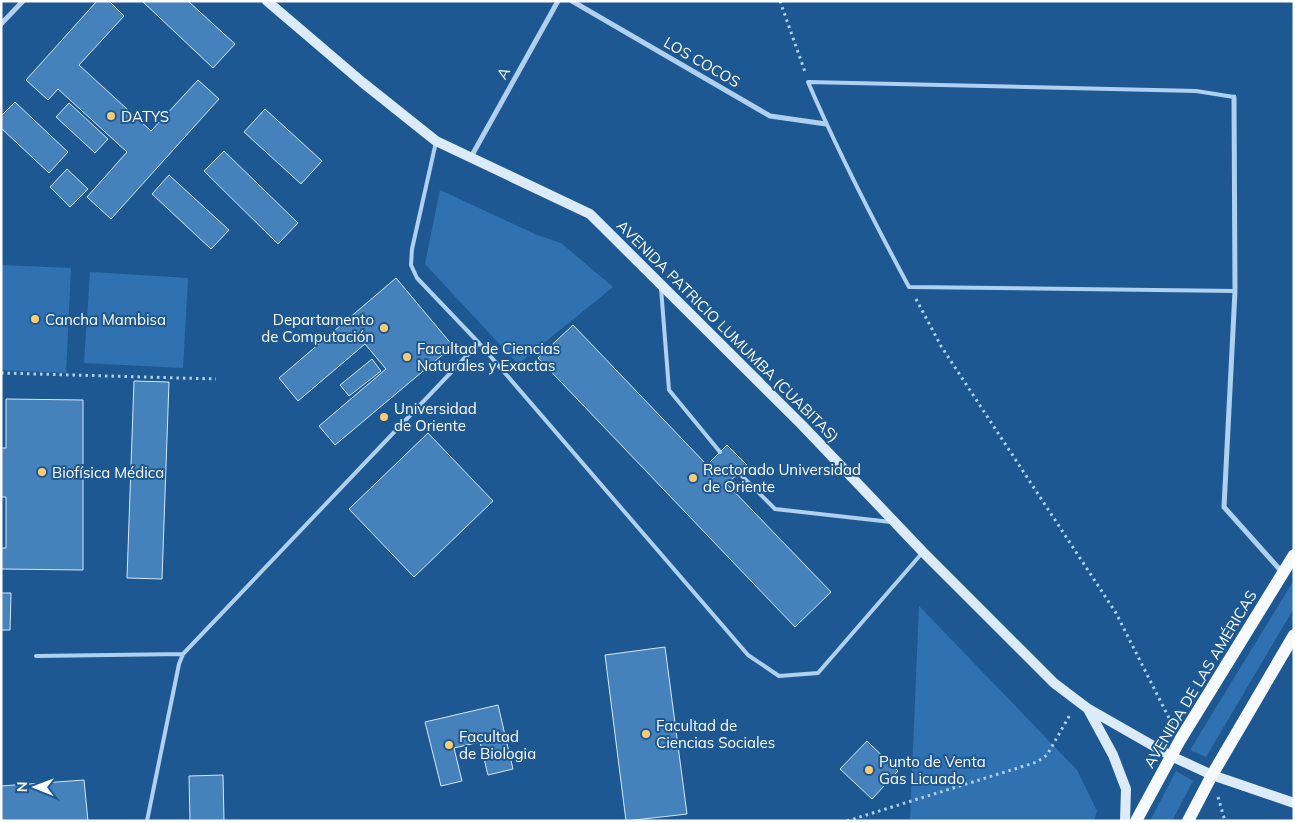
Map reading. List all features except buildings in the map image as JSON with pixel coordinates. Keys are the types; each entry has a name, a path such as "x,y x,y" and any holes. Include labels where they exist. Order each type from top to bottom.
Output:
{"main road":[{"name":"AVENIDA PATRICIO LUMUMBA (CUABITAS)","path":"268,1 362,82 436,142 590,214 802,425 923,552 1047,676 1077,701 1171,756 1212,775 1294,803"},
{"name":"AVENIDA DE LAS AMÉRICAS","path":"1136,821 1180,740 1294,555"},
{"path":"1188,821 1212,775 1294,635"},
{"path":"1087,708 1113,755 1126,789 1125,821"}],"street":[{"path":"1,24 23,1"},
{"name":"A","path":"470,158 558,1"},
{"name":"LOS COCOS","path":"572,1 770,116 826,124"},
{"path":"1234,97 1235,291 1224,507 1283,573"}],"lane":[{"path":"1234,97 1196,91 808,82 871,217 909,287 1235,291"},
{"path":"436,142 412,250 411,265 417,278 479,343 748,655 780,676 818,672 923,552"},
{"path":"660,283 669,390 720,452"},
{"path":"147,821 179,664 183,654 479,343"},
{"path":"739,473 776,509 896,523"},
{"path":"36,656 183,654"}],"path":[{"path":"780,1 808,82"},
{"path":"909,287 940,346 1116,613 1180,740"},
{"path":"1,373 216,379"},
{"path":"847,821 1037,762 1047,755 1077,701"}],"shaded area":[{"path":"440,190 537,235 561,243 613,287 518,364 425,264"},
{"name":"Cancha Mambisa","path":"1,265 71,268 66,373 1,370"},
{"path":"90,272 188,278 183,368 84,363"},
{"path":"1294,580 1294,608 1206,757 1190,750"},
{"path":"919,606 1077,770 1097,811 1094,821 910,821"},
{"path":"1176,771 1193,781 1172,821 1150,821"}],"place":[{"name":"DATYS","path":"111,116"},
{"name":"Cancha Mambisa","path":"35,319"},
{"name":"Departamento de Computación","path":"384,328"},
{"name":"Facultad de Ciencias Naturales y Exactas","path":"407,357"},
{"name":"Universidad de Oriente","path":"384,417"},
{"name":"Biofísica Médica","path":"42,472"},
{"name":"Rectorado Universidad de Oriente","path":"693,478"},
{"name":"Facultad de Ciencias Sociales","path":"646,734"},
{"name":"Facultad de Biologia","path":"449,745"},
{"name":"Punto de Venta Gas Licuado","path":"869,770"}]}
